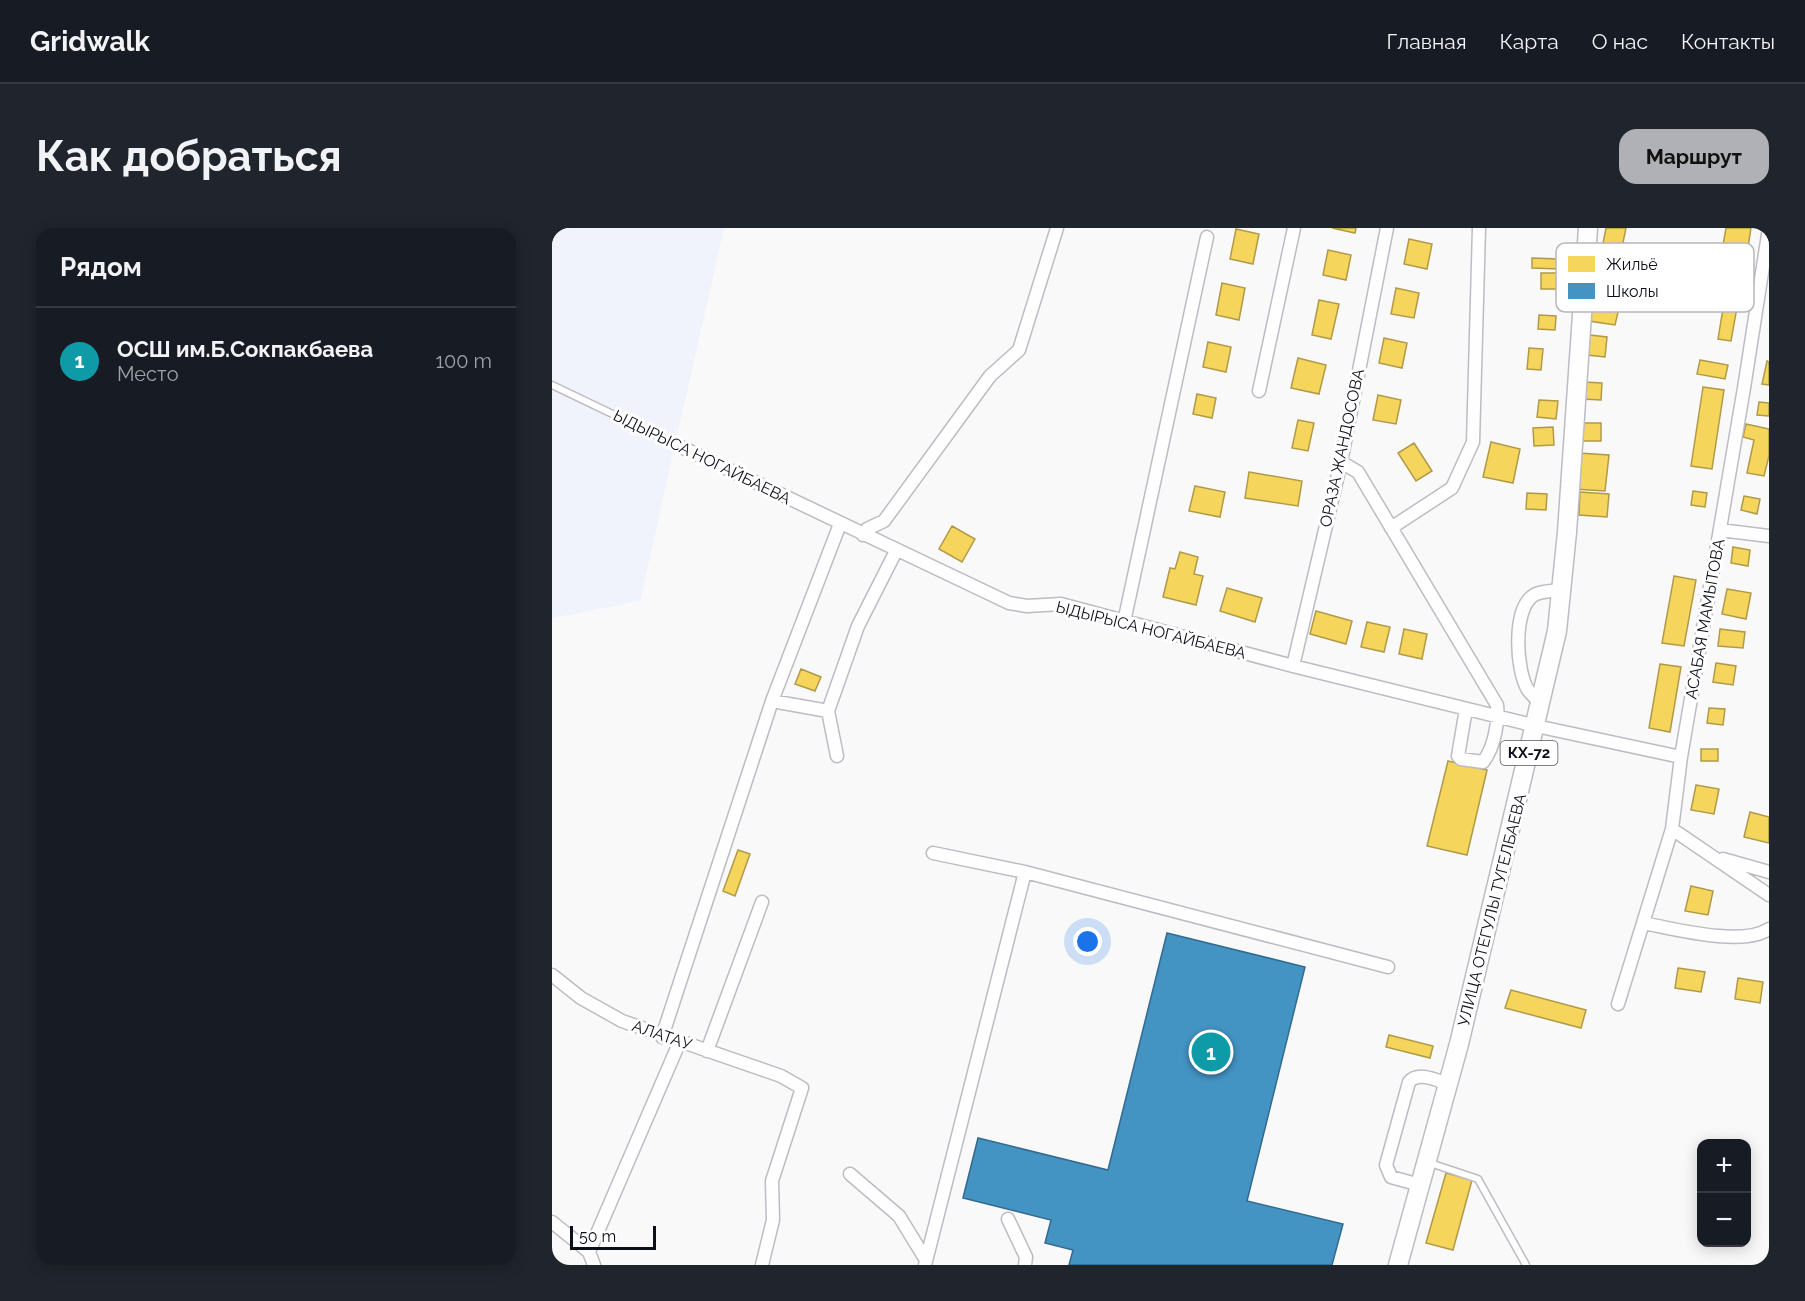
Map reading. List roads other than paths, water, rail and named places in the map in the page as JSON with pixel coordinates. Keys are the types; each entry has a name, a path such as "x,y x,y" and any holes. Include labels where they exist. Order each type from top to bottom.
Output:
{"main road":[{"name":"УЛИЦА ОТЕГУЛЫ ТУГЕЛБАЕВА","path":"1587,243 1588,228"},
{"name":"УЛИЦА ОТЕГУЛЫ ТУГЕЛБАЕВА","path":"1398,1265 1449,1084 1557,631 1582,312"}],"street":[{"path":"863,535 867,529 884,521 990,376 1019,350 1057,228"},
{"path":"1259,392 1294,228"},
{"name":"ОРАЗА ЖАНДОСОВА","path":"1293,666 1341,462 1387,228"},
{"path":"1391,528 1452,488 1473,442 1479,228"},
{"name":"АСАБАЯ МАМЫТОВА","path":"1618,1004 1672,829 1681,757 1769,228"},
{"path":"1124,622 1169,424 1207,237"},
{"name":"ЫДЫРЫСА НОГАЙБАЕВА","path":"675,444 1009,603 1027,606 1061,604 1466,709 1681,757"},
{"path":"1341,462 1358,472 1497,705 1499,717 1488,756 1483,762 1461,759 1458,748 1466,709"},
{"path":"662,1037 772,701 840,524"},
{"path":"1720,530 1769,536"},
{"path":"837,756 828,711 858,626 897,551"},
{"path":"1541,704 1528,689 1520,669 1518,628 1527,602 1534,594 1562,590"},
{"path":"772,701 828,711"},
{"path":"1672,829 1769,895"},
{"path":"933,853 1025,873 1388,967"},
{"path":"1713,856 1769,872"},
{"path":"925,1263 1025,873"},
{"path":"707,1051 762,902"},
{"path":"1643,923 1721,935 1755,936 1769,929"},
{"name":"АЛАТАУ","path":"552,975 603,1012 662,1037 680,1041 781,1076 802,1088 772,1181 773,1220 762,1265"},
{"path":"589,1252 680,1041"},
{"path":"1420,1185 1391,1177 1386,1165 1409,1082 1413,1077 1419,1076 1449,1084"},
{"path":"850,1174 899,1216 925,1263"},
{"path":"1008,1220 1026,1257 1025,1265"},
{"path":"552,1222 589,1252 594,1265"}],"lane":[{"name":"ЫДЫРЫСА НОГАЙБАЕВА","path":"552,385 675,444"},
{"path":"1427,1162 1478,1179 1526,1265"}],"place":[{"name":"ОСШ им.Б.Сокпакбаева","path":"1211,1052"}]}
